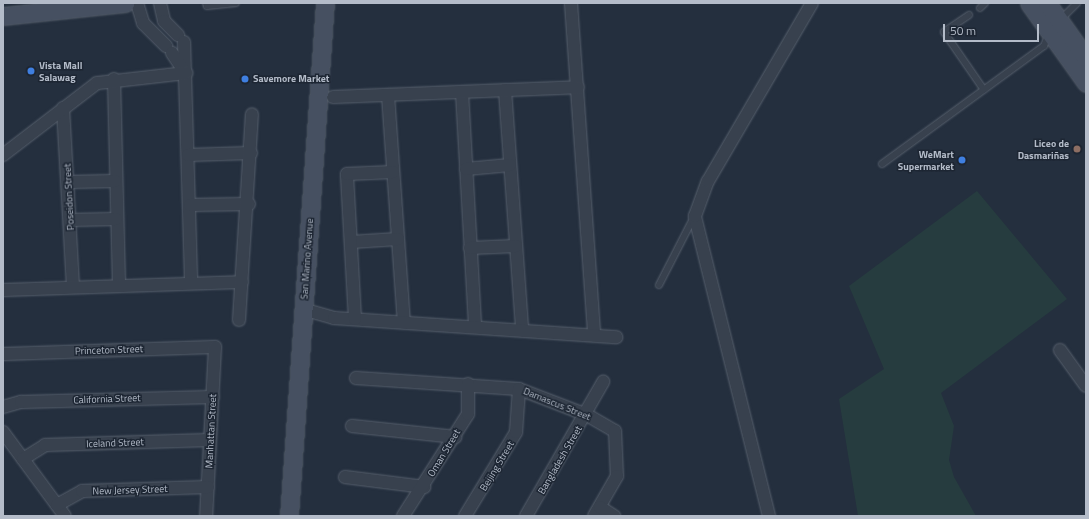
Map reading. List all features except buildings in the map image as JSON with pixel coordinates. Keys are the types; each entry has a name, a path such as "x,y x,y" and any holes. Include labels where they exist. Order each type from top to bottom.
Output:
{"main road":[{"path":"3,16 125,3"},
{"name":"San Marino Avenue","path":"280,516 316,3"},
{"name":"San Marino Avenue","path":"289,516 325,3"},
{"path":"1029,3 1086,58"},
{"path":"1047,3 1054,26 1086,83"}],"street":[{"path":"138,3 143,23 169,49 186,73"},
{"path":"160,3 164,21 181,38 186,73 191,281"},
{"path":"563,3 574,22"},
{"path":"570,3 574,22 594,335"},
{"path":"770,516 695,216 708,181 812,3"},
{"path":"3,155 97,83 114,79 186,73"},
{"path":"114,79 115,181 119,284"},
{"path":"333,97 578,87"},
{"path":"505,90 522,330"},
{"path":"462,92 475,327"},
{"path":"388,95 404,322"},
{"name":"Poseidon Street","path":"63,108 69,182 73,286"},
{"path":"239,320 249,204 252,114"},
{"path":"188,154 251,153"},
{"path":"466,168 510,166"},
{"path":"355,319 347,174 393,172"},
{"path":"69,182 115,181"},
{"path":"190,205 249,204"},
{"path":"70,220 116,219"},
{"path":"351,242 398,239"},
{"path":"470,248 516,246"},
{"path":"3,283 3,290 191,281 242,282"},
{"path":"313,312 355,319 616,337"},
{"name":"Princeton Street","path":"3,354 215,347"},
{"name":"Manhattan Street","path":"206,516 215,347"},
{"path":"1060,350 1086,386"},
{"name":"Damascus Street","path":"356,378 468,384 519,389 587,415 615,431 618,456 617,476 597,511"},
{"name":"Bangladesh Street","path":"526,516 587,415 603,382"},
{"name":"Oman Street","path":"403,516 424,487 468,414 468,384"},
{"name":"Beijing Street","path":"465,516 516,432 519,389"},
{"name":"California Street","path":"3,407 21,402 213,396"},
{"path":"352,426 455,436"},
{"path":"3,432 65,516"},
{"name":"Iceland Street","path":"23,460 46,445 210,440"},
{"path":"345,477 424,487"},
{"name":"New Jersey Street","path":"57,505 82,491 208,487"},
{"path":"597,511 614,516"}],"lane":[{"path":"206,3 207,6 236,3"},
{"path":"980,8 985,3"},
{"path":"882,164 1044,46 1054,26 1077,3"},
{"path":"969,15 944,32 984,90"},
{"path":"659,285 695,216"}],"green space":[{"path":"977,191 1067,299 941,393 954,426 949,460 954,477 976,516 858,516 839,399 884,369 849,286"}],"place":[{"name":"Vista Mall Salawag","path":"31,71"},
{"name":"Savemore Market","path":"245,79"},
{"name":"Liceo de Dasmariñas","path":"1077,149"},
{"name":"WeMart Supermarket","path":"962,160"}]}
